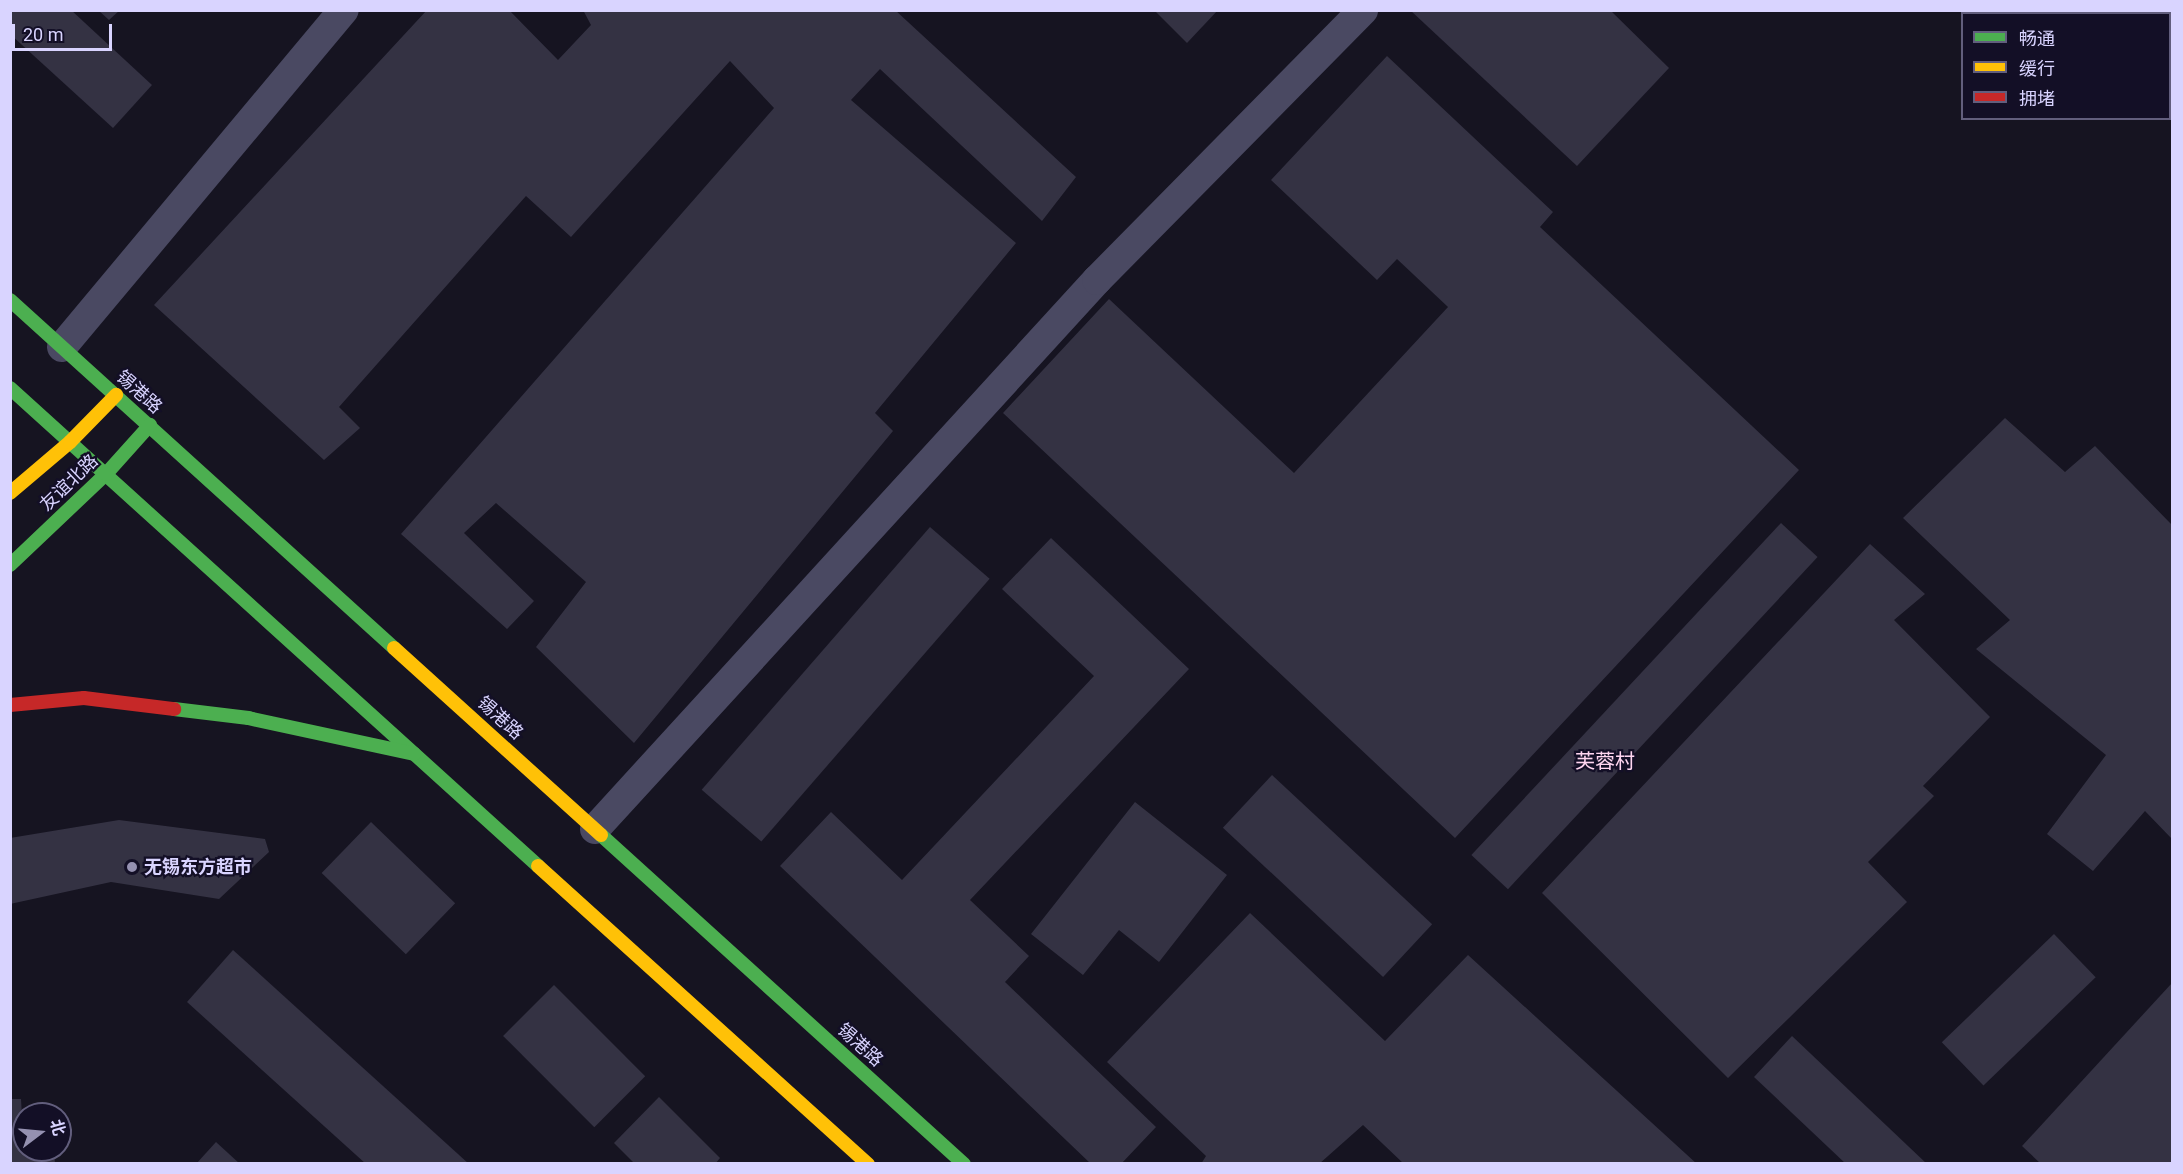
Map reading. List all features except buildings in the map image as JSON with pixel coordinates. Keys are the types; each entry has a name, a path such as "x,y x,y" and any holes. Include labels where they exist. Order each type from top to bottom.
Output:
{"main road":[{"name":"锡港路","path":"10,300 964,1164"},
{"path":"10,388 868,1164"},
{"name":"友谊北路","path":"10,493 70,442 116,395"},
{"name":"友谊北路","path":"10,565 106,474 150,425"},
{"path":"10,705 84,698 248,718 417,754"}],"street":[{"path":"62,347 344,10"},
{"path":"595,829 1097,280 1363,10"}],"traffic: fast":[{"path":"10,300 394,648"},
{"path":"10,388 538,866"},
{"path":"10,565 106,474 150,425"},
{"path":"174,709 248,718 414,754"},
{"path":"601,835 964,1164"}],"traffic: slow":[{"path":"10,493 70,442 116,395"},
{"path":"394,648 601,835"},
{"path":"538,866 868,1164"}],"traffic: jam":[{"path":"10,705 84,698 174,709"}],"place":[{"name":"无锡东方超市","path":"132,867"}],"district":[{"name":"芙蓉村","path":"1605,761"}]}
